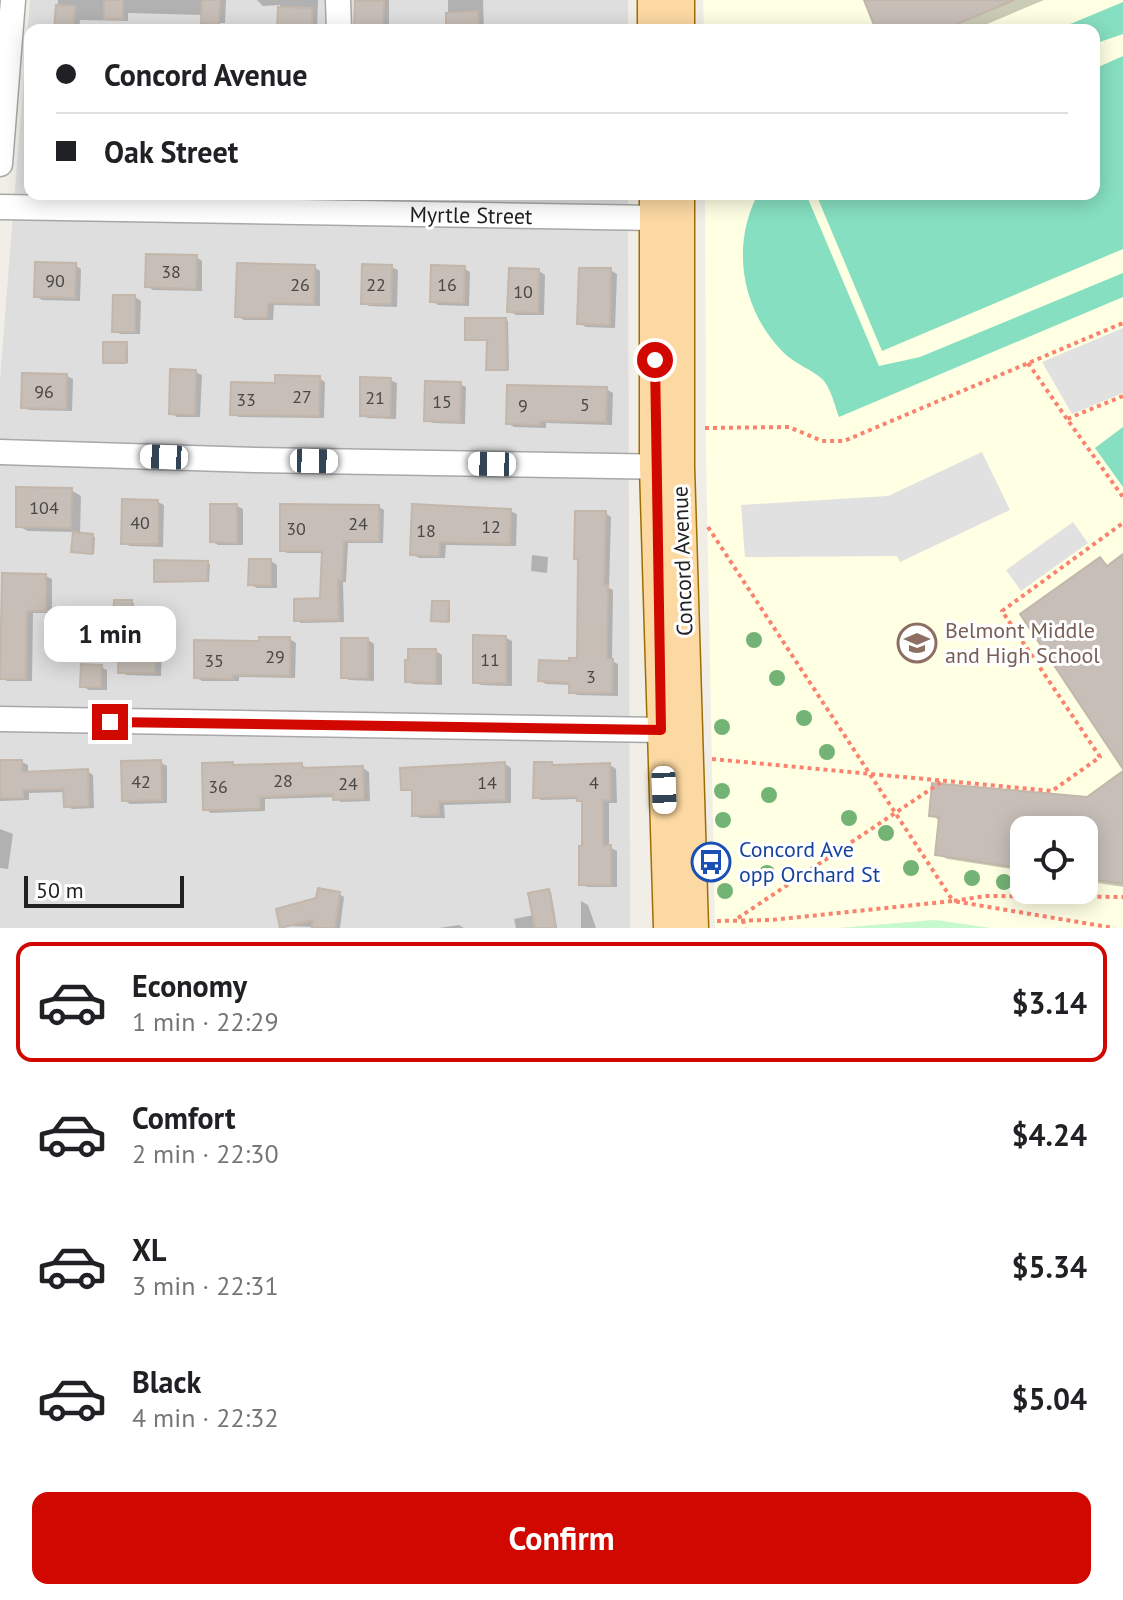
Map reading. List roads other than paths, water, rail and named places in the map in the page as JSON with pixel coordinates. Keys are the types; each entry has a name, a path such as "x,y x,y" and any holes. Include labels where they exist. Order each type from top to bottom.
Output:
{"main road":[{"path":"653,0 653,24"},
{"path":"679,0 679,24"},
{"name":"Concord Avenue","path":"669,928 661,730 667,466 679,200"},
{"name":"Concord Avenue","path":"655,206 667,466 705,925"}],"street":[{"path":"0,164 13,0"},
{"path":"338,0 339,24"},
{"name":"Myrtle Street","path":"0,207 655,206"},
{"path":"0,452 667,466"},
{"path":"0,719 661,730"}],"place":[{"name":"Belmont Middle and High School","path":"917,643"},
{"name":"Concord Ave opp Orchard St","path":"711,862"}]}
